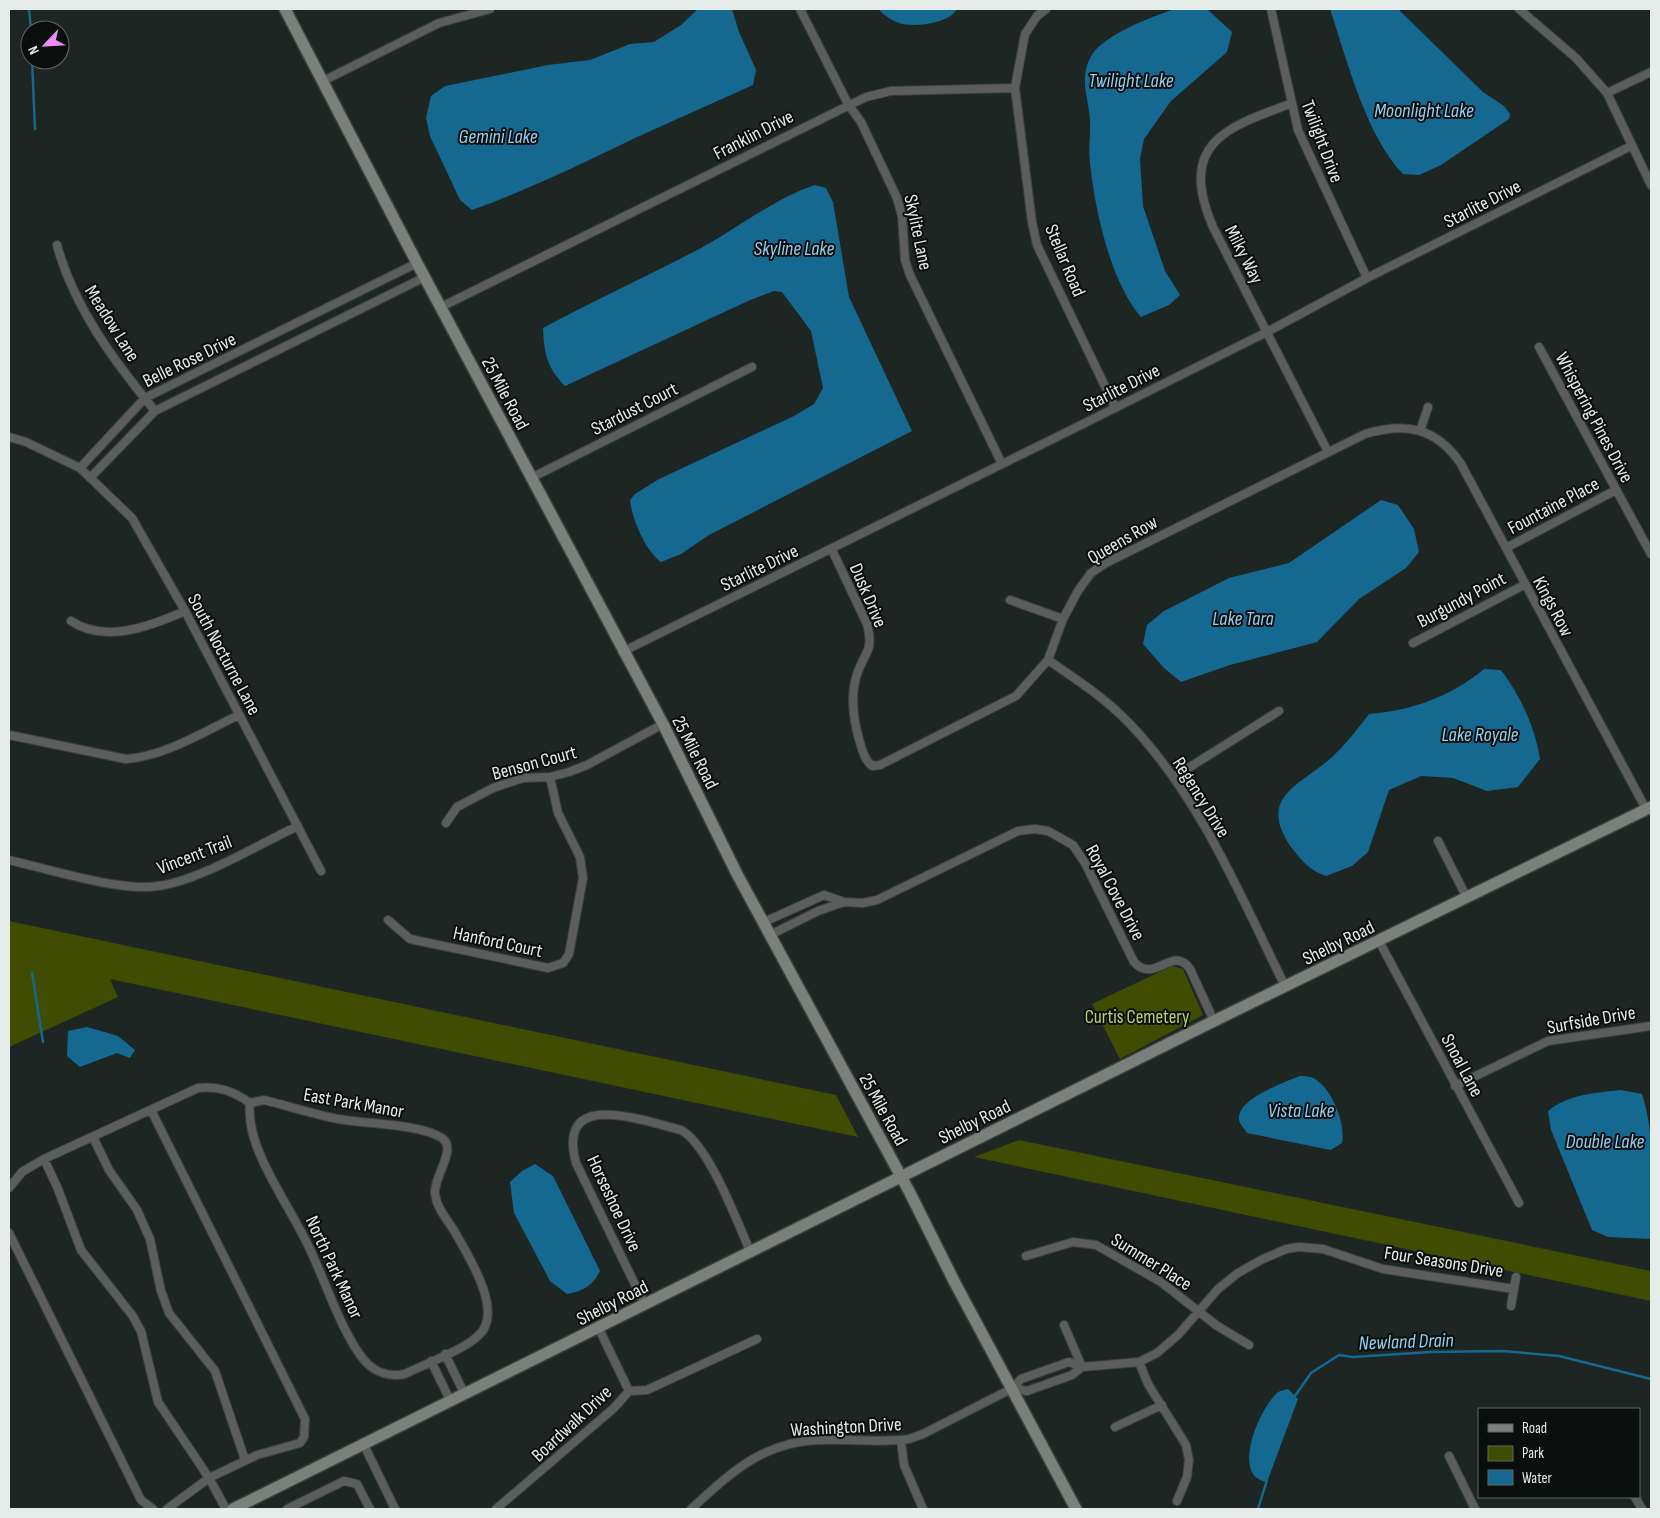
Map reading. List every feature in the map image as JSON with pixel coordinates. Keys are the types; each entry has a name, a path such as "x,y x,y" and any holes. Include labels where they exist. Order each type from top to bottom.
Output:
{"street":[{"name":"25 Mile Road","path":"285,9 622,652 663,724 737,874 901,1177 955,1283 1013,1388 1076,1509"},
{"path":"323,81 439,23 490,9"},
{"name":"Skylite Lane","path":"800,9 848,104 861,122 897,198 904,229 905,260 910,275 1002,464"},
{"path":"1015,88 1025,34 1037,16 1046,9"},
{"name":"Twilight Drive","path":"1271,9 1290,104 1306,152 1367,278"},
{"path":"1519,9 1576,58 1607,93 1651,184"},
{"path":"1607,93 1651,72"},
{"name":"Franklin Drive","path":"441,308 848,104 866,97 891,91 1015,88"},
{"name":"Stellar Road","path":"1015,88 1032,222 1038,245 1115,406"},
{"name":"Milky Way","path":"1290,104 1241,122 1228,130 1210,148 1201,174 1202,192 1206,210 1328,452"},
{"name":"Starlite Drive","path":"622,652 832,550 1115,406 1267,332 1367,278 1632,146"},
{"name":"Meadow Lane","path":"57,245 71,286 90,320 108,350 155,411"},
{"name":"Belle Rose Drive","path":"80,468 145,398 417,264"},
{"name":"Belle Rose Drive","path":"90,478 155,411 286,344 424,277"},
{"path":"388,278 394,291"},
{"path":"279,332 286,344"},
{"name":"Whispering Pines Drive","path":"1539,347 1651,554"},
{"name":"Stardust Court","path":"531,478 752,366"},
{"path":"1420,431 1428,408"},
{"name":"Queens Row","path":"872,766 880,765 1001,705 1028,685 1048,660 1063,619 1091,573 1106,563 1365,434 1385,428 1403,427 1420,431"},
{"name":"Kings Row","path":"1420,431 1440,441 1456,456 1524,585 1649,808"},
{"name":"South Nocturne Lane","path":"9,437 26,442 80,468 132,518 185,611 321,871"},
{"name":"Fountaine Place","path":"1506,548 1616,490"},
{"name":"Dusk Drive","path":"832,550 870,634 868,654 858,672 853,705 863,754 872,766"},
{"name":"Burgundy Point","path":"1413,643 1524,585"},
{"path":"1010,600 1063,619"},
{"path":"71,621 81,628 93,631 123,630 152,624 185,611"},
{"name":"Regency Drive","path":"1048,660 1110,705 1129,723 1174,777 1200,819 1284,986"},
{"path":"1174,777 1279,712"},
{"path":"9,735 126,759 144,758 165,751 239,715"},
{"name":"Benson Court","path":"446,823 457,807 493,788 524,778 550,777 587,765 663,724"},
{"name":"Hanford Court","path":"388,920 410,938 548,968 563,964 569,954 579,902 582,867 558,814 550,777"},
{"name":"Shelby Road","path":"233,1509 752,1253 1284,986 1649,808"},
{"name":"Vincent Trail","path":"9,860 127,886 157,887 183,880 204,871 298,826"},
{"name":"Royal Cove Drive","path":"764,922 824,895 844,902 863,903 877,900 1013,833 1024,830 1048,831 1066,840 1081,855 1138,967 1151,970 1174,960 1184,963 1214,1021"},
{"path":"1438,841 1467,898"},
{"name":"Royal Cove Drive","path":"770,935 818,911 844,902"},
{"name":"Snoal Lane","path":"1379,941 1519,1203"},
{"name":"Surfside Drive","path":"1455,1086 1548,1042 1651,1026"},
{"path":"9,1188 22,1172 44,1159 198,1088 209,1087 228,1090 250,1104"},
{"name":"East Park Manor","path":"250,1104 264,1100 337,1119 409,1128 443,1138 448,1146"},
{"name":"North Park Manor","path":"250,1104 249,1116 262,1159 307,1243 349,1335 364,1360 376,1371 394,1376 405,1374 478,1336 488,1319 488,1307 481,1284 469,1256 439,1208 435,1193 440,1170 448,1154 448,1146"},
{"path":"151,1110 305,1419 304,1437 300,1443 245,1460 209,1478 167,1509"},
{"name":"Horseshoe Drive","path":"645,1305 576,1163 573,1151 574,1129 583,1118 605,1114 671,1128 689,1134 707,1160 752,1253"},
{"path":"93,1136 108,1170 136,1210 150,1239 161,1291 170,1312 215,1371 245,1460"},
{"path":"44,1159 58,1189 81,1250 132,1315 141,1331 158,1402 209,1478 226,1509"},
{"path":"9,1233 141,1500 153,1509"},
{"name":"Summer Place","path":"1026,1256 1073,1242 1096,1245 1119,1256 1161,1282 1198,1311 1249,1345"},
{"name":"Four Seasons Drive","path":"1013,1388 1021,1379 1044,1369 1068,1362 1082,1367 1139,1362 1168,1345 1218,1289 1238,1273 1286,1249 1299,1247 1324,1249 1383,1270 1514,1289"},
{"name":"Four Seasons Drive","path":"1511,1306 1516,1277"},
{"path":"1064,1325 1082,1367"},
{"path":"599,1329 628,1391"},
{"name":"Boardwalk Drive","path":"496,1509 614,1408 628,1391 647,1390 757,1339"},
{"path":"445,1354 465,1395"},
{"path":"431,1361 452,1402"},
{"path":"1139,1362 1148,1384 1186,1444 1189,1460 1187,1477 1177,1501"},
{"name":"Four Seasons Drive","path":"1013,1388 1028,1391 1072,1375 1082,1367"},
{"name":"Washington Drive","path":"691,1509 740,1466 760,1454 781,1446 809,1440 901,1440 923,1434 1013,1388"},
{"path":"1115,1426 1162,1405"},
{"path":"901,1440 904,1465 922,1509"},
{"path":"364,1445 395,1509"},
{"path":"1449,1456 1475,1509"},
{"path":"287,1509 344,1481 357,1484 370,1509"},
{"path":"1636,1498 1642,1509"}],"green space":[{"path":"9,921 836,1095 858,1137 110,979 118,997 9,1047"},
{"name":"Curtis Cemetery","path":"1172,966 1183,969 1203,1015 1120,1059 1092,1004"},
{"path":"1019,1140 1651,1271 1651,1301 974,1157"}],"water":[{"name":"Gemini Lake","path":"698,9 732,9 739,32 756,70 753,85 514,194 472,210 460,200 430,136 426,118 431,96 445,86 548,65 590,60 630,44 654,42 681,25"},
{"path":"878,9 957,9 948,18 940,21 908,25 895,21"},
{"name":"Twilight Lake","path":"1175,9 1207,9 1232,32 1227,52 1171,101 1144,139 1140,159 1143,206 1165,271 1180,295 1169,305 1141,317 1130,302 1121,284 1100,223 1089,158 1090,121 1085,74 1090,58 1096,50 1116,34"},
{"name":"Moonlight Lake","path":"1330,9 1398,9 1483,92 1504,106 1510,114 1509,119 1441,165 1419,175 1403,174 1390,158 1368,119"},
{"name":"Skyline Lake","path":"815,185 826,188 833,202 849,297 912,431 709,535 681,554 661,562 655,557 640,534 633,516 630,500 635,494 659,479 794,416 814,404 823,388 811,331 782,292 774,291 748,301 565,386 550,366 544,345 543,328 701,248 771,205"},
{"name":"Lake Tara","path":"1381,500 1398,505 1414,529 1419,552 1406,568 1359,599 1317,642 1230,665 1181,682 1164,668 1143,644 1147,625 1164,611 1229,578 1289,563"},
{"name":"Lake Royale","path":"1484,669 1501,670 1520,701 1538,747 1540,759 1518,787 1487,791 1453,778 1421,776 1389,790 1368,852 1352,866 1326,876 1306,864 1291,847 1282,830 1278,816 1280,804 1286,794 1331,758 1369,714 1415,706 1445,694 1472,679"},
{"path":"87,1027 118,1036 135,1050 130,1058 117,1053 80,1067 67,1056 68,1031"},
{"name":"Vista Lake","path":"1299,1076 1311,1077 1321,1084 1332,1099 1340,1117 1343,1135 1342,1143 1331,1150 1247,1133 1239,1120 1240,1112 1253,1099 1273,1087"},
{"name":"Double Lake","path":"1621,1090 1642,1094 1647,1111 1652,1166 1651,1239 1608,1237 1592,1230 1551,1130 1548,1111 1556,1105 1583,1095"},
{"path":"535,1164 553,1176 600,1271 591,1284 578,1291 567,1294 550,1281 514,1213 510,1182 522,1171"},
{"path":"1288,1389 1298,1399 1267,1482 1256,1477 1250,1468 1251,1442 1256,1427 1270,1401 1278,1392"}],"waterway":[{"path":"29,9 30,20"},
{"path":"32,70 35,129"},
{"path":"32,973 43,1042"},
{"name":"Newland Drain","path":"1295,1396 1311,1373 1339,1355 1353,1357 1431,1352 1502,1351 1559,1356 1651,1379"},
{"name":"Newland Drain","path":"1258,1509 1267,1480"}]}
